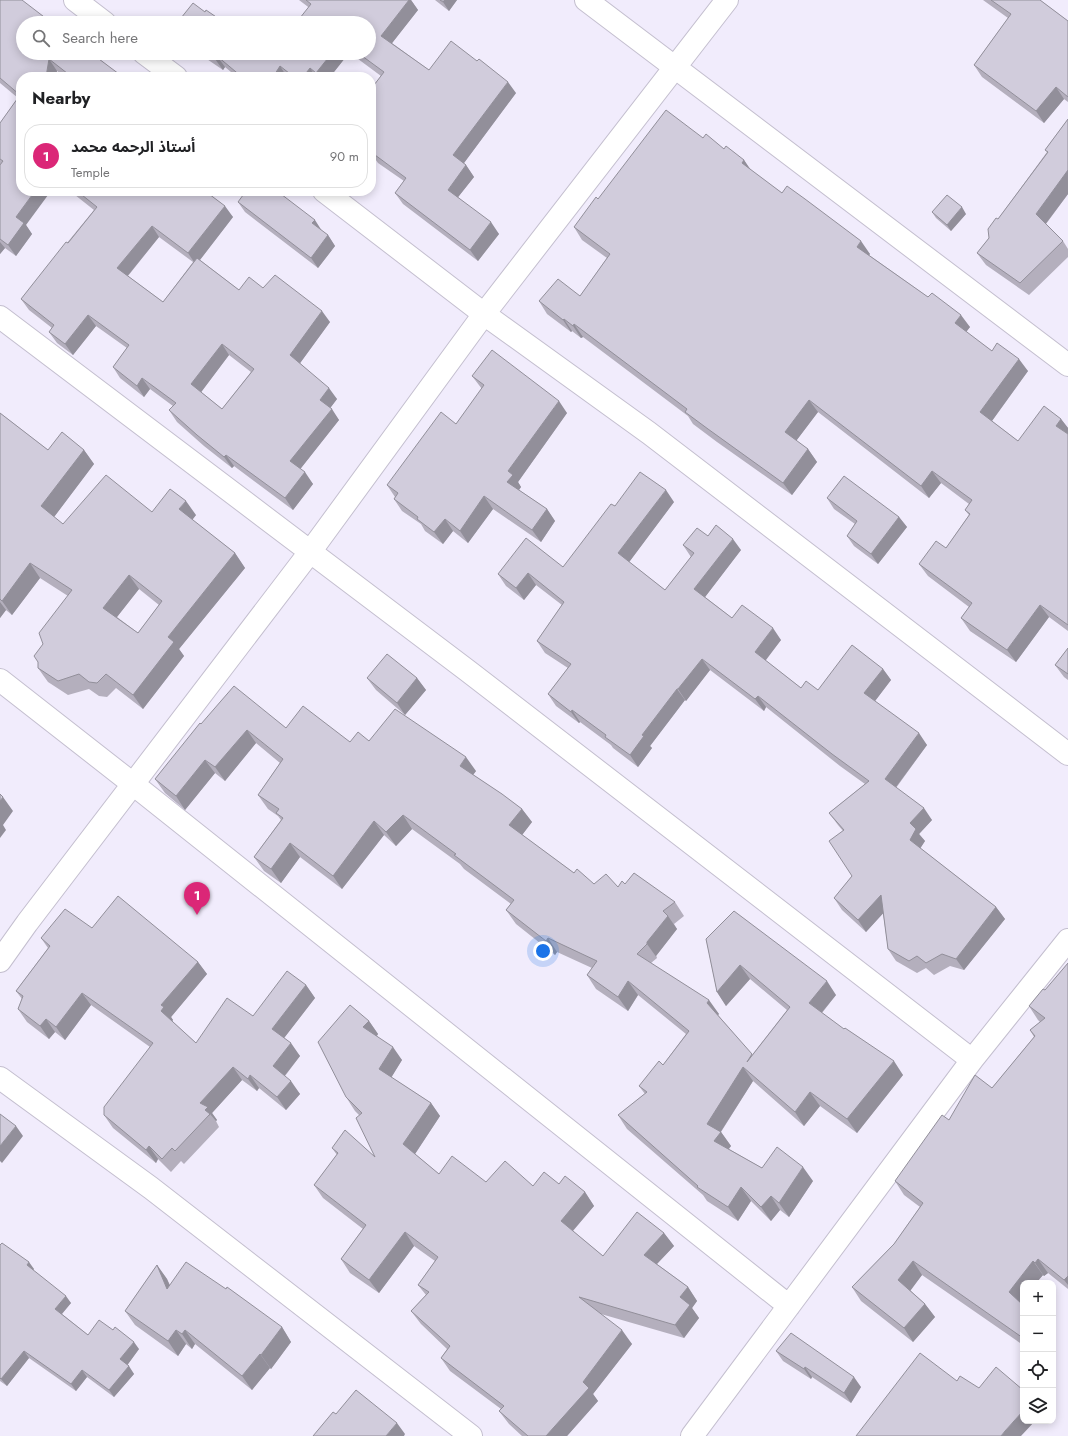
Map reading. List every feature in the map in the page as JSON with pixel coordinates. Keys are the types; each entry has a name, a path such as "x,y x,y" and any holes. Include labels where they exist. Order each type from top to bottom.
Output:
{"street":[{"path":"75,0 96,16"},
{"path":"586,0 1068,365"},
{"path":"0,961 310,552 484,314 727,0"},
{"path":"153,60 169,72"},
{"path":"331,196 484,314 649,433 1068,754"},
{"path":"0,317 468,671 972,1060"},
{"path":"0,680 789,1306"},
{"path":"692,1436 972,1060 1068,940"},
{"path":"0,1078 151,1188 471,1436"}],"building":[{"path":"0,0 22,0 43,16 16,16 16,60 49,60 47,72 16,72 16,92 0,78"},
{"path":"306,0 409,0 381,36 429,70 451,41 477,61 479,59 508,82 453,155 466,165 448,190 491,222 470,250 395,193 406,178 376,156 376,82 384,72 368,60 376,60 376,16 302,16 311,4"},
{"path":"991,0 1040,0 1068,21 1068,97 1056,87 1036,111 974,65 1011,14"},
{"path":"193,3 205,12 206,10 215,16 183,16"},
{"path":"50,60 100,60 116,72 66,72"},
{"path":"222,60 326,60 317,72 310,68 307,72 288,72 280,66 276,72 236,72"},
{"path":"16,101 16,196 31,196 16,217 24,223 8,245 0,239 0,165 3,161 0,159 0,123"},
{"path":"666,110 703,138 706,134 724,149 726,146 744,160 742,163 782,193 787,186 805,199 861,241 857,247 928,297 932,293 961,315 955,323 992,351 997,343 1019,359 980,412 1018,441 1044,406 1061,419 1056,426 1068,434 1068,625 1040,605 1007,650 961,618 972,603 919,564 936,541 946,548 970,514 965,510 972,500 932,471 921,486 809,400 785,432 808,449 783,483 685,412 687,409 574,324 573,326 564,319 563,320 539,301 558,279 580,296 610,254 574,227 596,197 598,199"},
{"path":"1068,119 1068,170 1036,214 1063,241 1020,283 977,253 989,238 988,229 996,218 998,219 1048,152 1045,150"},
{"path":"947,195 962,207 947,225 932,212"},
{"path":"83,196 212,196 225,206 188,253 152,226 117,268 163,302 197,258 239,290 249,277 263,288 275,275 322,311 290,355 329,388 320,400 332,409 290,461 305,472 285,498 226,455 224,457 197,435 169,410 176,403 142,378 137,386 113,367 129,345 88,315 65,344 49,332 54,325 21,299 66,242 68,243 97,207","holes":["222,344 254,369 222,409 191,384"]},
{"path":"242,196 284,196 315,220 312,223 328,235 311,258 238,202"},
{"path":"492,350 559,401 508,471 513,475 507,482 547,509 532,530 484,496 460,531 445,519 434,532 417,519 418,517 394,499 398,493 387,485 441,412 456,424 484,385 472,376"},
{"path":"0,413 48,450 62,432 84,450 41,506 63,524 106,475 152,512 170,489 186,501 179,509 235,553 168,637 174,642 133,695 106,674 97,683 89,682 79,674 58,681 38,668 38,662 34,656 43,644 39,633 72,590 30,563 2,601 0,599","holes":["129,575 162,601 138,633 103,608"]},
{"path":"640,472 666,490 618,553 665,590 694,553 683,545 697,528 708,536 716,525 733,539 694,589 732,618 742,605 773,628 755,652 801,688 806,681 818,690 852,645 883,669 864,693 919,733 885,779 924,808 910,823 916,829 910,840 996,907 956,959 942,954 926,963 917,956 909,961 888,949 881,895 858,920 834,898 852,876 829,841 844,830 829,813 869,781 758,696 755,699 702,659 642,735 644,736 630,755 605,737 606,735 572,710 571,712 548,694 571,664 537,641 564,602 528,573 516,588 498,574 526,538 563,567 611,504 615,506"},
{"path":"844,476 899,517 871,554 847,536 857,521 827,498"},
{"path":"1068,648 1068,674 1055,665"},
{"path":"387,654 417,678 397,703 367,678"},
{"path":"234,686 286,728 303,706 350,742 358,732 369,741 395,709 466,757 460,766 522,809 509,825 574,873 577,869 594,884 606,874 618,887 622,881 625,884 634,873 675,902 663,911 668,916 647,944 637,954 709,1000 707,1003 752,1054 747,1062 790,1007 740,965 717,992 706,939 734,911 827,981 809,1003 844,1029 845,1028 894,1061 847,1119 810,1092 795,1112 743,1067 707,1124 721,1132 714,1141 762,1168 777,1147 803,1167 779,1203 771,1196 761,1207 741,1187 728,1207 697,1187 698,1186 618,1115 647,1092 639,1086 659,1061 663,1065 689,1031 628,981 618,997 587,975 597,961 548,938 546,941 506,910 514,900 454,855 456,854 403,815 386,832 374,821 333,876 290,843 271,869 254,857 283,818 276,813 279,809 258,795 283,759 247,730 215,767 205,760 176,796 155,779 200,723 201,724"},
{"path":"0,794 3,797 0,801"},
{"path":"118,896 198,962 161,1005 164,1007 161,1011 196,1043 227,998 253,1016 287,971 306,985 272,1029 291,1043 273,1066 291,1081 277,1097 250,1075 248,1079 233,1067 200,1103 208,1107 205,1110 210,1114 175,1151 172,1148 162,1159 149,1146 146,1150 104,1115 104,1107 153,1043 82,993 56,1027 46,1019 40,1026 18,1009 23,996 16,991 50,946 41,938 65,909 92,928"},
{"path":"1068,963 1068,1276 1064,1280 1038,1259 1035,1263 1033,1261 1009,1292 1020,1302 1020,1336 913,1261 898,1280 925,1304 904,1328 852,1287 894,1244 923,1203 895,1181 942,1115 949,1120 975,1075 992,1088 1035,1036 1030,1030 1045,1018 1029,1006 1043,989 1045,990"},
{"path":"350,1005 369,1021 363,1027 393,1047 379,1069 431,1103 403,1144 439,1174 452,1156 486,1182 505,1161 533,1186 544,1172 559,1184 565,1176 585,1192 561,1221 603,1256 637,1212 664,1233 644,1255 688,1287 680,1297 690,1305 675,1325 579,1297 622,1330 583,1382 589,1388 546,1436 528,1436 499,1411 504,1406 441,1358 450,1346 411,1311 429,1292 418,1285 438,1257 405,1232 369,1280 341,1259 366,1225 314,1185 338,1153 332,1148 345,1130 375,1157 356,1118 362,1113 346,1097 318,1042"},
{"path":"0,1114 16,1126 0,1146"},
{"path":"2,1243 29,1262 27,1265 66,1296 55,1309 88,1335 99,1320 113,1330 115,1327 134,1342 120,1359 129,1366 109,1390 82,1370 71,1384 24,1351 1,1379 0,1378 0,1245"},
{"path":"186,1262 226,1289 227,1287 282,1327 261,1355 260,1354 242,1376 185,1330 182,1334 176,1330 168,1341 125,1311 157,1265 167,1289"},
{"path":"791,1333 854,1377 844,1393 805,1367 804,1369 776,1351"},
{"path":"920,1353 957,1381 960,1376 979,1388 996,1367 1020,1387 1020,1414 1001,1436 856,1436"},
{"path":"356,1390 397,1423 386,1436 313,1436 333,1412 336,1414"}],"place":[{"name":"أستاذ الرحمه محمد","path":"197,915"}]}
